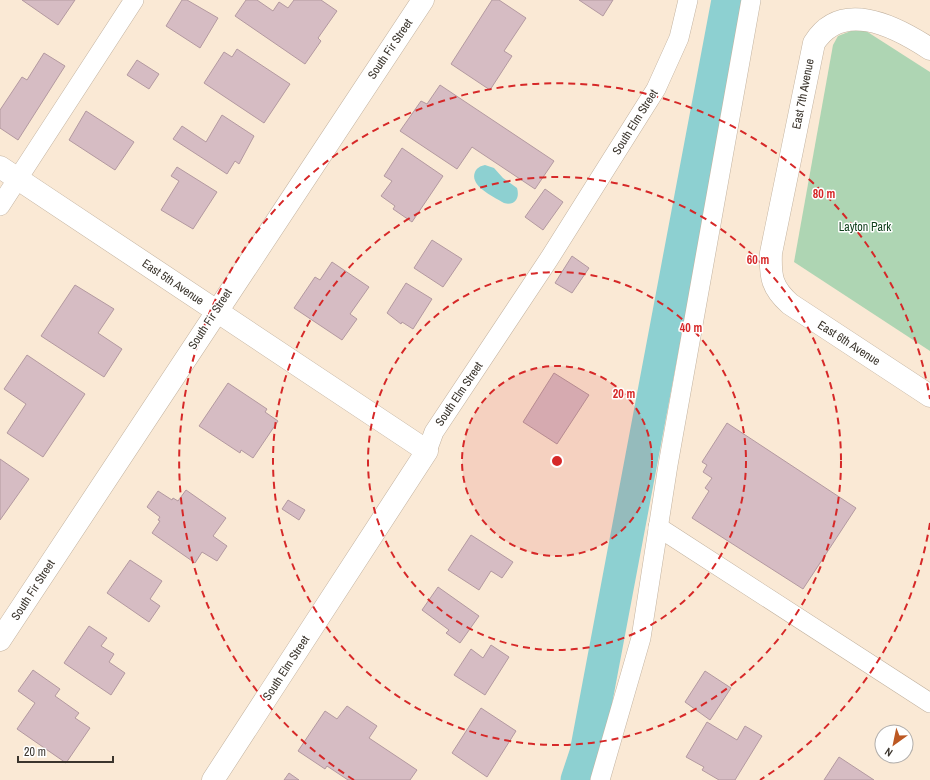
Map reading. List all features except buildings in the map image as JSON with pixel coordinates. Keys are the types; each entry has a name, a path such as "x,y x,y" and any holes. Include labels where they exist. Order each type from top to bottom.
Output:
{"street":[{"name":"South Fir Street","path":"0,640 216,310 423,0"},
{"name":"East 7th Avenue","path":"774,285 770,270 771,253 814,43 820,30 833,17 846,10 862,10 878,16 930,49"},
{"name":"East 5th Avenue","path":"0,167 427,451"},
{"name":"East 6th Avenue","path":"774,285 780,295 790,304 930,396"},
{"name":"South Elm Street","path":"213,780 427,451"}],"lane":[{"path":"0,206 134,0"},
{"name":"South Elm Street","path":"427,451 434,432 549,259 656,89 679,38 688,0"},
{"path":"600,780 640,638 658,527 751,0"},
{"path":"658,527 930,703"}],"green space":[{"name":"Layton Park","path":"856,29 866,31 930,72 930,351 794,262 833,45 838,36"}],"water":[{"path":"485,165 494,168 503,178 517,188 518,195 514,202 508,204 504,203 479,186 474,177 475,172 479,167"}],"waterway":[{"path":"577,780 586,753 728,0"}]}
